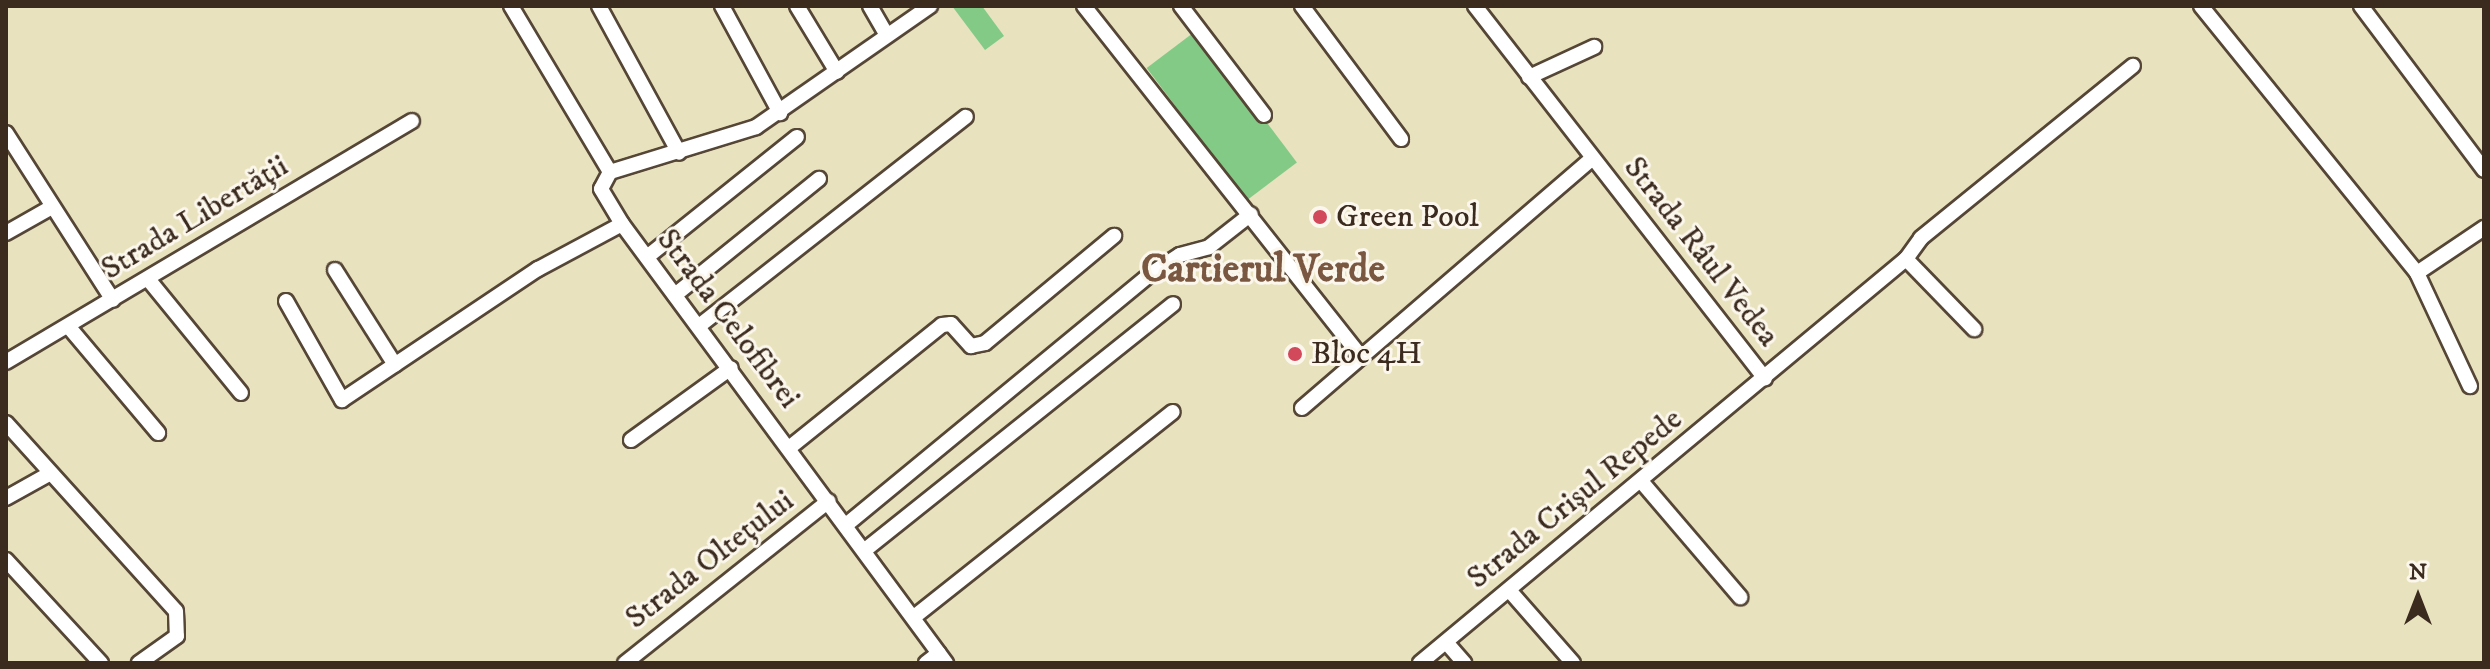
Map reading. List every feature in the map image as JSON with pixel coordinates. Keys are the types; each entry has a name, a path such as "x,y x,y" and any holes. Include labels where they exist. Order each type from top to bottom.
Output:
{"street":[{"name":"Strada Celofibrei","path":"511,6 610,172 601,189 622,224 942,658 926,663"},
{"path":"599,6 679,153"},
{"path":"722,6 780,113"},
{"path":"797,6 837,72"},
{"path":"870,6 887,36"},
{"path":"610,172 744,133 780,113 930,6"},
{"path":"1084,6 1361,357"},
{"path":"1181,6 1264,115"},
{"path":"1302,6 1401,139"},
{"name":"Strada Râul Vedea","path":"1475,6 1765,379"},
{"path":"2201,6 2417,273 2470,386"},
{"path":"2361,6 2484,170"},
{"path":"1529,77 1594,47"},
{"name":"Strada Crișul Repede","path":"1420,663 1765,379 1906,259 1921,238 2133,66"},
{"path":"699,326 966,117"},
{"name":"Strada Libertății","path":"6,362 412,121"},
{"path":"6,133 113,300"},
{"path":"647,257 797,137"},
{"name":"Strada Râul Vedea","path":"1302,408 1592,159"},
{"path":"675,295 819,179"},
{"path":"6,233 52,207"},
{"path":"846,525 1152,273 1180,255 1209,247 1251,214"},
{"path":"286,301 342,400 538,269 622,224"},
{"path":"2417,273 2484,228"},
{"path":"789,448 942,325 951,324 971,346 985,343 1114,236"},
{"path":"1906,259 1974,329"},
{"path":"335,270 395,365"},
{"path":"148,279 241,393"},
{"path":"865,550 1173,304"},
{"path":"68,326 158,433"},
{"path":"631,440 731,368"},
{"path":"914,617 1173,412"},
{"path":"6,423 176,611 177,636 139,663"},
{"path":"6,498 51,473"},
{"path":"1641,481 1740,597"},
{"name":"Strada Oltețului","path":"625,663 829,501"},
{"path":"6,560 101,663"},
{"path":"1509,590 1573,663"},
{"path":"1446,642 1464,663"}],"green space":[{"path":"952,6 982,6 1004,36 985,50"},
{"path":"1197,30 1297,163 1247,200 1147,68"}],"place":[{"name":"Green Pool","path":"1320,217"},
{"name":"Bloc 4H","path":"1295,354"}],"district":[{"name":"Cartierul Verde","path":"1263,270"}]}
